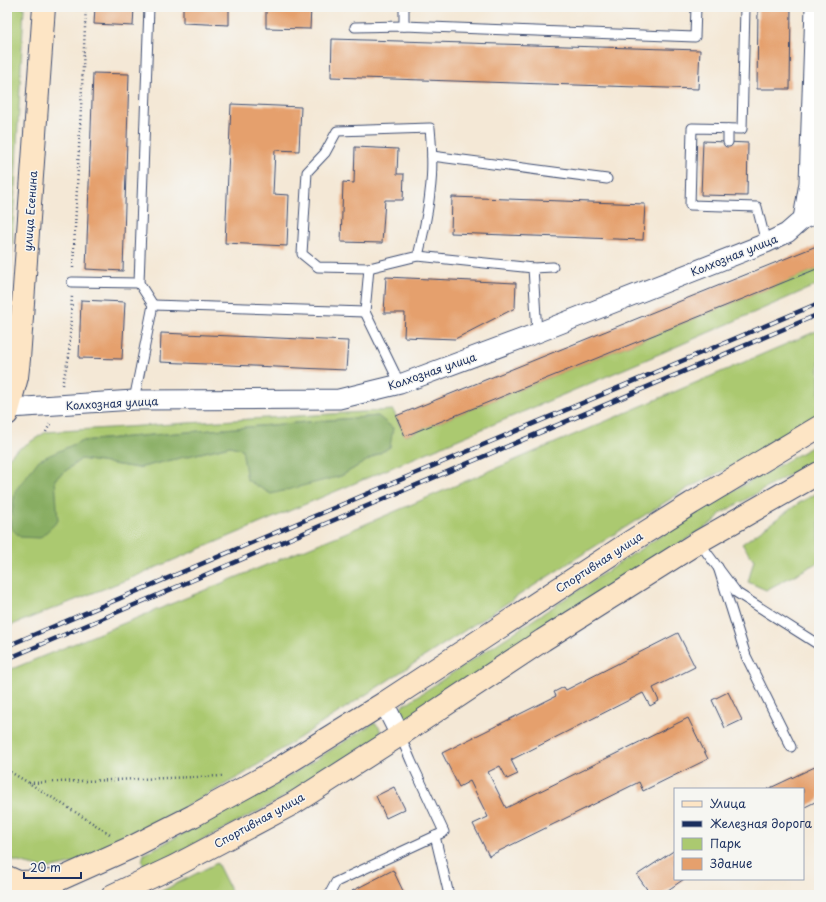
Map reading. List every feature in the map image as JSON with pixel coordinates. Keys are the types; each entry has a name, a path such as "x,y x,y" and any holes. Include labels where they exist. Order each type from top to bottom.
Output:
{"main road":[{"name":"улица Есенина","path":"8,411 44,7"},
{"name":"Спортивная улица","path":"56,881 132,847 193,816 273,772 384,703 630,542 819,427"},
{"name":"Спортивная улица","path":"113,895 175,866 294,803 543,640 700,541 819,473"},
{"path":"7,877 18,882 56,881"},
{"path":"33,895 56,881"}],"street":[{"name":"Колхозная улица","path":"8,411 134,400 339,399 400,384 537,333 766,243 787,233 811,216 809,183 814,7"},
{"path":"384,703 400,735"}],"lane":[{"path":"134,400 153,305 139,283 150,7"},
{"path":"404,7 404,26"},
{"path":"355,27 404,26 695,37 696,7"},
{"path":"745,7 742,129 692,128 690,206 757,207 766,243"},
{"path":"418,256 426,220 430,192 432,156 430,128 337,131 325,153 307,172 302,254 318,267 369,268 418,256 533,268 553,267"},
{"path":"728,129 728,142"},
{"path":"432,156 607,179"},
{"path":"369,268 365,312 400,384"},
{"path":"533,268 537,333"},
{"path":"72,282 139,283"},
{"path":"153,305 365,312"},
{"path":"700,541 707,553 737,593 819,645"},
{"path":"718,567 746,656 791,747"},
{"path":"329,895 336,882 444,832 400,735"},
{"path":"435,836 449,895"}],"path":[{"path":"46,432 58,406 69,356 86,7"},
{"path":"7,770 113,836"},
{"path":"29,783 226,776"}],"green space":[{"path":"7,7 24,7 7,344"},
{"path":"819,268 819,284 664,352 136,576 7,627 7,460 14,452 46,432 393,410 405,436","holes":["378,416 390,447 341,476 271,493 242,449 230,446 138,468 81,459 55,479 81,441"]},
{"path":"819,330 819,423 688,488 575,559 242,775 169,816 75,863 47,869 14,861 7,857 7,671 347,532"},
{"path":"378,416 393,428 390,447 341,476 271,494 247,480 242,449 230,446 138,468 81,459 55,479 58,521 40,538 20,537 10,527 15,491 39,460 81,441"},
{"path":"819,443 819,458 720,514 715,521 408,721 403,720 399,714 401,707 706,506"},
{"path":"819,492 819,562 766,590 748,582 754,560 742,544 799,503"},
{"path":"374,723 380,729 379,737 276,802 148,868 144,866 142,861 144,854 269,789"},
{"path":"217,863 233,895 154,895"}],"building":[{"path":"95,7 134,7 133,26 94,24"},
{"path":"183,7 229,7 229,25 183,23"},
{"path":"266,7 311,7 310,29 266,28"},
{"path":"758,7 791,7 790,89 757,89"},
{"path":"332,39 700,50 698,89 331,77"},
{"path":"93,73 129,74 123,271 86,269"},
{"path":"231,104 301,107 299,151 275,150 273,194 289,195 287,246 225,243"},
{"path":"703,141 748,143 747,196 701,195"},
{"path":"355,147 398,149 397,174 404,174 403,200 385,200 382,243 341,242 343,182 354,183"},
{"path":"452,197 645,204 643,240 451,233"},
{"path":"819,245 819,268 405,436 396,416"},
{"path":"386,277 516,283 515,308 455,339 404,337 405,313 384,313"},
{"path":"81,300 125,302 122,359 79,358"},
{"path":"161,333 348,341 346,370 160,362"},
{"path":"678,633 695,667 653,688 659,701 650,706 643,693 511,760 518,774 507,779 500,766 488,772 506,808 688,718 708,759 643,791 639,782 489,856 473,824 488,817 470,781 459,787 442,753 556,696 554,692 564,687 566,690"},
{"path":"728,692 742,720 725,728 712,700"},
{"path":"819,765 819,800 804,808 804,788 770,788"},
{"path":"394,787 405,809 386,818 376,796"},
{"path":"674,851 674,880 683,880 661,895 651,895 637,875"},
{"path":"393,870 405,895 354,895 352,891"}],"railway":[{"path":"7,646 819,303"},
{"path":"7,659 819,314"}]}
